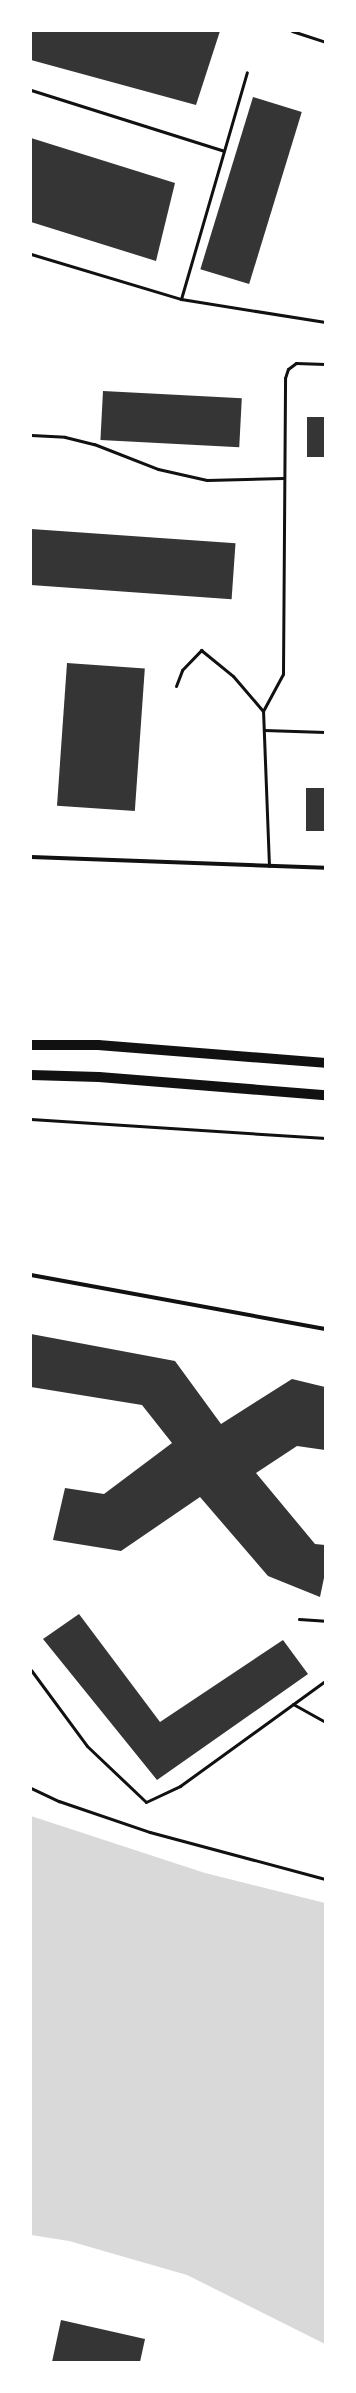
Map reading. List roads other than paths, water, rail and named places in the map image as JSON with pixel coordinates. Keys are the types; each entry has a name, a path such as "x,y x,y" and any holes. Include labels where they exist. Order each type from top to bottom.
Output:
{"main road":[{"path":"31,1045 98,1045 325,1063"},
{"path":"31,1075 99,1077 325,1095"}],"street":[{"path":"31,857 325,868"},
{"path":"31,1275 325,1329"}],"lane":[{"path":"292,31 325,42"},
{"path":"181,299 247,72"},
{"path":"31,90 224,151"},
{"path":"31,254 181,299 325,322"},
{"path":"269,866 263,711 283,674 283,478 285,378 288,369 296,363 325,364"},
{"path":"31,435 65,437 94,444 158,469 207,480 283,478"},
{"path":"176,686 182,670 201,650 232,676 263,711"},
{"path":"264,730 325,732"},
{"path":"299,1619 325,1621"},
{"path":"31,1670 86,1746 146,1802 180,1786 325,1681"},
{"path":"293,1704 325,1722"}]}
